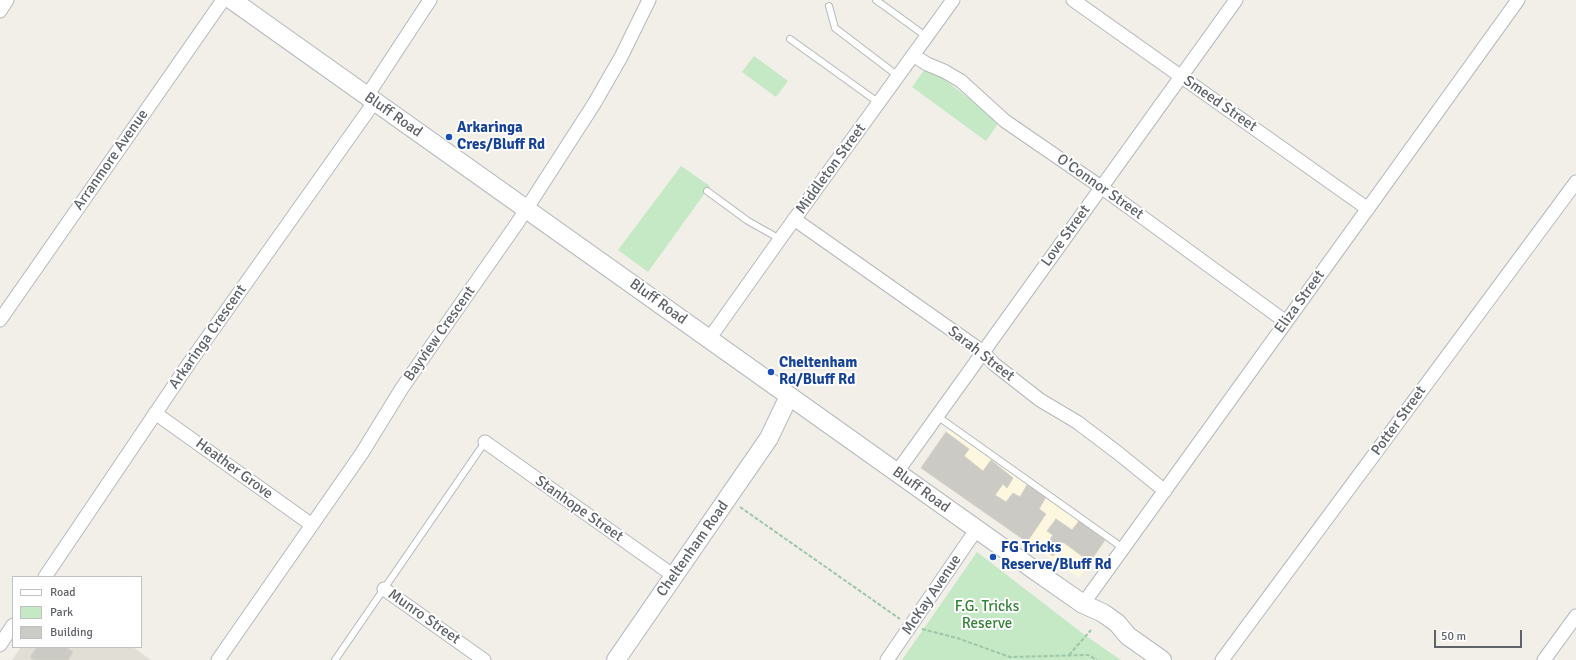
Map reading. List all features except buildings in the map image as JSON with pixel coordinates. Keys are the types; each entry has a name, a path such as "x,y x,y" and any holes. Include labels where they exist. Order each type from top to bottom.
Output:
{"main road":[{"name":"Bluff Road","path":"232,0 897,472 976,530 1083,604 1097,621 1112,631 1128,636 1162,660"},
{"name":"Cheltenham Road","path":"616,660 795,400"}],"street":[{"path":"0,11 8,0"},
{"name":"Arranmore Avenue","path":"0,320 223,0"},
{"name":"Arkaringa Crescent","path":"46,576 155,413 371,98 430,0"},
{"name":"Bayview Crescent","path":"218,660 362,453 402,388 526,209 594,104 621,57 649,0"},
{"name":"Smeed Street","path":"1073,0 1368,208"},
{"name":"Love Street","path":"897,472 1236,0"},
{"name":"Eliza Street","path":"1083,604 1518,0"},
{"name":"Middleton Street","path":"709,339 794,219 927,37 948,2"},
{"name":"O'Connor Street","path":"913,55 927,64 944,71 961,81 1005,121 1101,187 1286,322"},
{"name":"Potter Street","path":"1222,660 1576,182"},
{"name":"Sarah Street","path":"794,219 983,352 994,364 1040,400 1077,422 1165,491"},
{"name":"Heather Grove","path":"155,413 312,525"},
{"name":"Stanhope Street","path":"485,442 674,576"},
{"name":"McKay Avenue","path":"887,660 976,530"},
{"name":"Munro Street","path":"384,588 484,660"},
{"path":"1544,660 1576,616"},
{"path":"0,645 12,627"}],"lane":[{"path":"876,0 927,37"},
{"path":"829,6 835,28 899,76"},
{"path":"790,39 879,103"},
{"path":"707,191 748,221 780,239"},
{"path":"937,416 1124,548"},
{"path":"335,660 485,442"}],"path":[{"path":"727,499 910,626 956,638 1010,658 1088,655 1097,660"},
{"path":"1069,656 1091,630"}],"shaded area":[{"path":"948,429 1106,540 1079,578 921,468"},
{"path":"20,648 134,648 151,660 12,660"}],"green space":[{"path":"754,56 788,81 776,97 742,72"},
{"path":"925,69 936,73 999,122 986,141 912,87"},
{"path":"681,166 710,186 648,272 618,250"},
{"name":"F.G. Tricks Reserve","path":"977,552 1086,636 1121,660 902,660"}],"place":[{"name":"Arkaringa Cres/Bluff Rd","path":"449,137"},
{"name":"Cheltenham Rd/Bluff Rd","path":"771,372"},
{"name":"FG Tricks Reserve/Bluff Rd","path":"993,557"}]}
